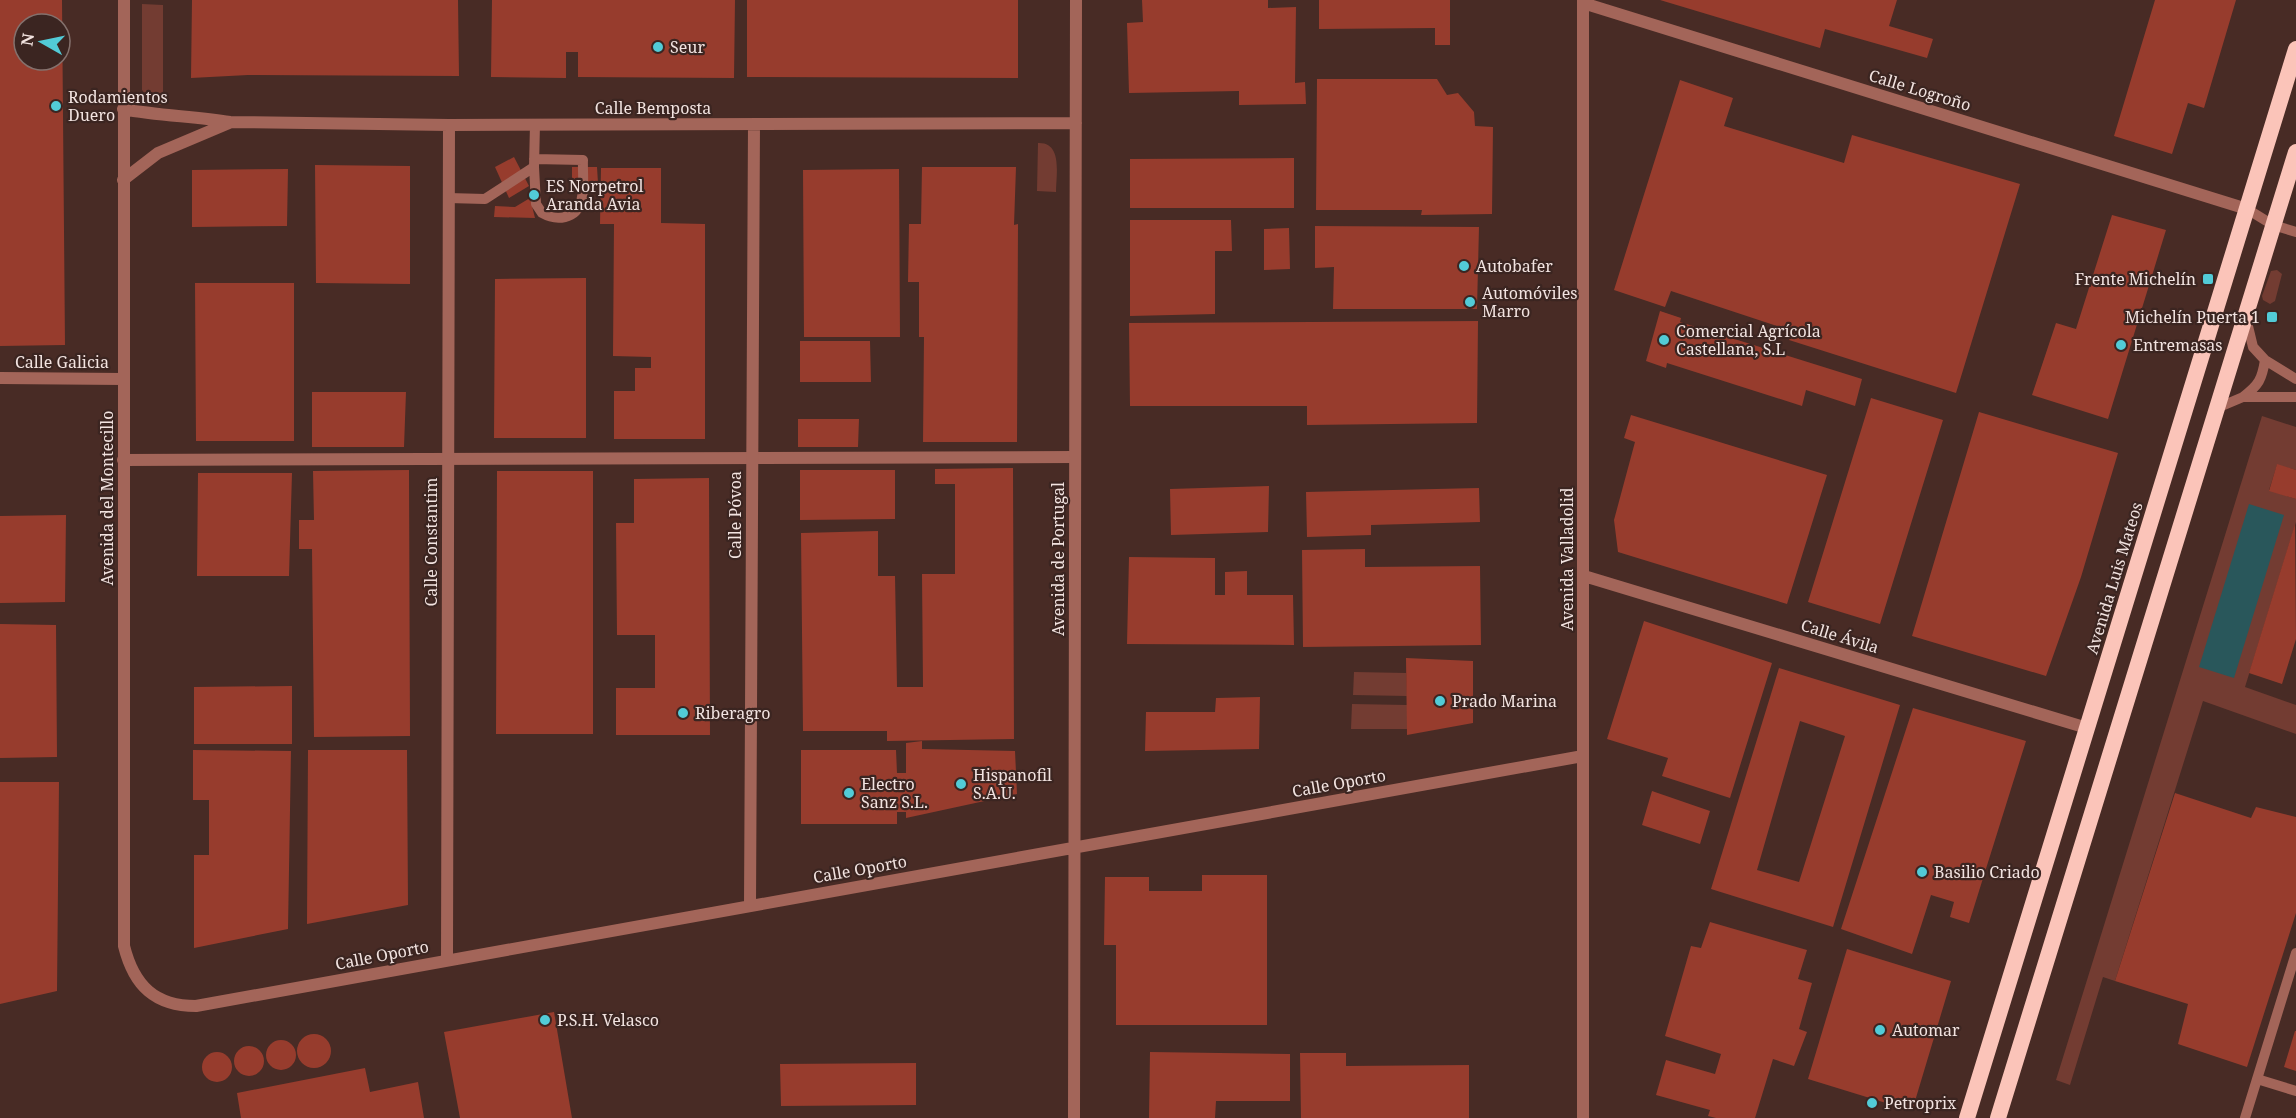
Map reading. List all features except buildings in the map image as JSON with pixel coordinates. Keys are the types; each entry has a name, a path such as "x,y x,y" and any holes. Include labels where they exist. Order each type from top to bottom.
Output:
{"highway":[{"name":"Avenida Luis Mateos","path":"1966,1118 2296,49"},
{"path":"1998,1118 2296,152"}],"street":[{"name":"Avenida del Montecillo","path":"124,0 123,946 128,965 147,990"},
{"name":"Avenida de Portugal","path":"1074,1118 1076,0"},
{"name":"Calle Logroño","path":"1583,1 2247,208"},
{"name":"Avenida Valladolid","path":"1583,1 1583,1118"},
{"name":"Calle Bemposta","path":"123,109 164,116 201,117 231,122 448,125 1076,123"},
{"name":"Calle Bemposta","path":"123,180 158,153 231,122"},
{"name":"Calle Póvoa","path":"750,905 754,124"},
{"name":"Calle Constantim","path":"447,959 448,125"},
{"name":"Calle Galicia","path":"0,378 123,379"},
{"path":"123,460 1075,457"},
{"name":"Calle Ávila","path":"1584,576 2086,728"},
{"name":"Calle Oporto","path":"147,990 163,1002 179,1006 196,1006 1583,756"}],"lane":[{"path":"448,198 485,199 534,163 583,160 582,196 578,210 570,216 559,218 542,213 536,204 534,163 535,124"},
{"path":"2247,208 2273,225 2296,232"},
{"path":"2246,315 2253,346 2265,360 2296,379"},
{"path":"2217,408 2243,397 2256,387 2262,375 2265,360"},
{"path":"2243,397 2296,397"},
{"path":"2245,1118 2296,953"},
{"path":"2257,1079 2296,1091"}],"shaded area":[{"path":"0,0 2296,0 2296,1118 0,1118"},
{"path":"142,4 163,5 163,105 153,104 142,90"},
{"path":"1038,143 1046,144 1055,154 1056,192 1037,191"},
{"path":"2277,270 2282,274 2275,301 2270,304 2263,300 2262,296 2271,271"},
{"path":"2262,416 2296,427 2296,470 2277,465 2269,490 2296,499 2296,522 2245,687 2296,705 2296,734 2203,701 2115,981 2103,977 2070,1085 2056,1080"},
{"path":"1354,672 1406,673 1407,696 1353,695"},
{"path":"1352,704 1407,705 1407,729 1351,729"}],"water":[{"path":"2249,504 2284,515 2234,678 2199,667"}],"place":[{"name":"Seur","path":"658,47"},
{"name":"Rodamientos Duero","path":"56,106"},
{"name":"ES Norpetrol Aranda Avia","path":"534,195"},
{"name":"Autobafer","path":"1464,266"},
{"name":"Frente Michelín","path":"2208,279"},
{"name":"Automóviles Marro","path":"1470,302"},
{"name":"Michelín Puerta 1","path":"2272,317"},
{"name":"Comercial Agrícola Castellana, S.L","path":"1664,340"},
{"name":"Entremasas","path":"2121,345"},
{"name":"Prado Marina","path":"1440,701"},
{"name":"Riberagro","path":"683,713"},
{"name":"Hispanofil S.A.U.","path":"961,784"},
{"name":"Electro Sanz S.L.","path":"849,793"},
{"name":"Basilio Criado","path":"1922,872"},
{"name":"P.S.H. Velasco","path":"545,1020"},
{"name":"Automar","path":"1880,1030"},
{"name":"Petroprix","path":"1872,1103"}]}
